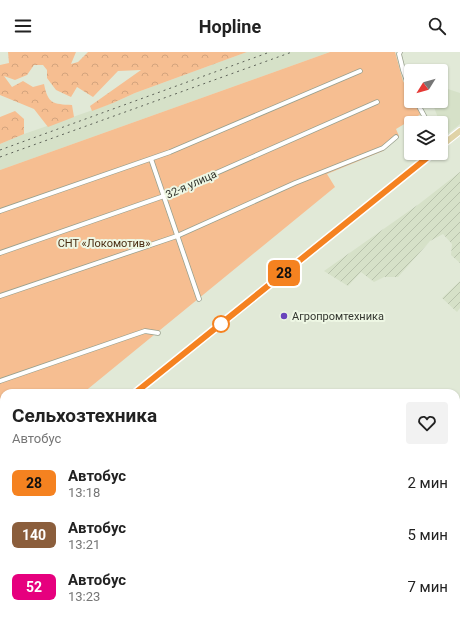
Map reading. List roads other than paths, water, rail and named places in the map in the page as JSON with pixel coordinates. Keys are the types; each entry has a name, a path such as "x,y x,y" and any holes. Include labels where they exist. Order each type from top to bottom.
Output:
{"main road":[{"path":"448,140 460,131"},
{"path":"140,389 424,160"}],"street":[{"path":"400,52 399,54 404,73"},
{"path":"0,211 151,159 360,71"},
{"name":"32-я улица","path":"0,253 164,196 378,102"},
{"path":"0,296 177,236 295,183 383,148 396,137"},
{"path":"151,159 199,299"},
{"path":"0,381 145,331 158,333"}],"railway":[{"path":"0,150 270,52"},
{"path":"0,157 292,52"}],"place":[{"name":"Агропромтехника","path":"284,316"}],"park label":[{"name":"СНТ «Локомотив»","path":"104,243"}]}
